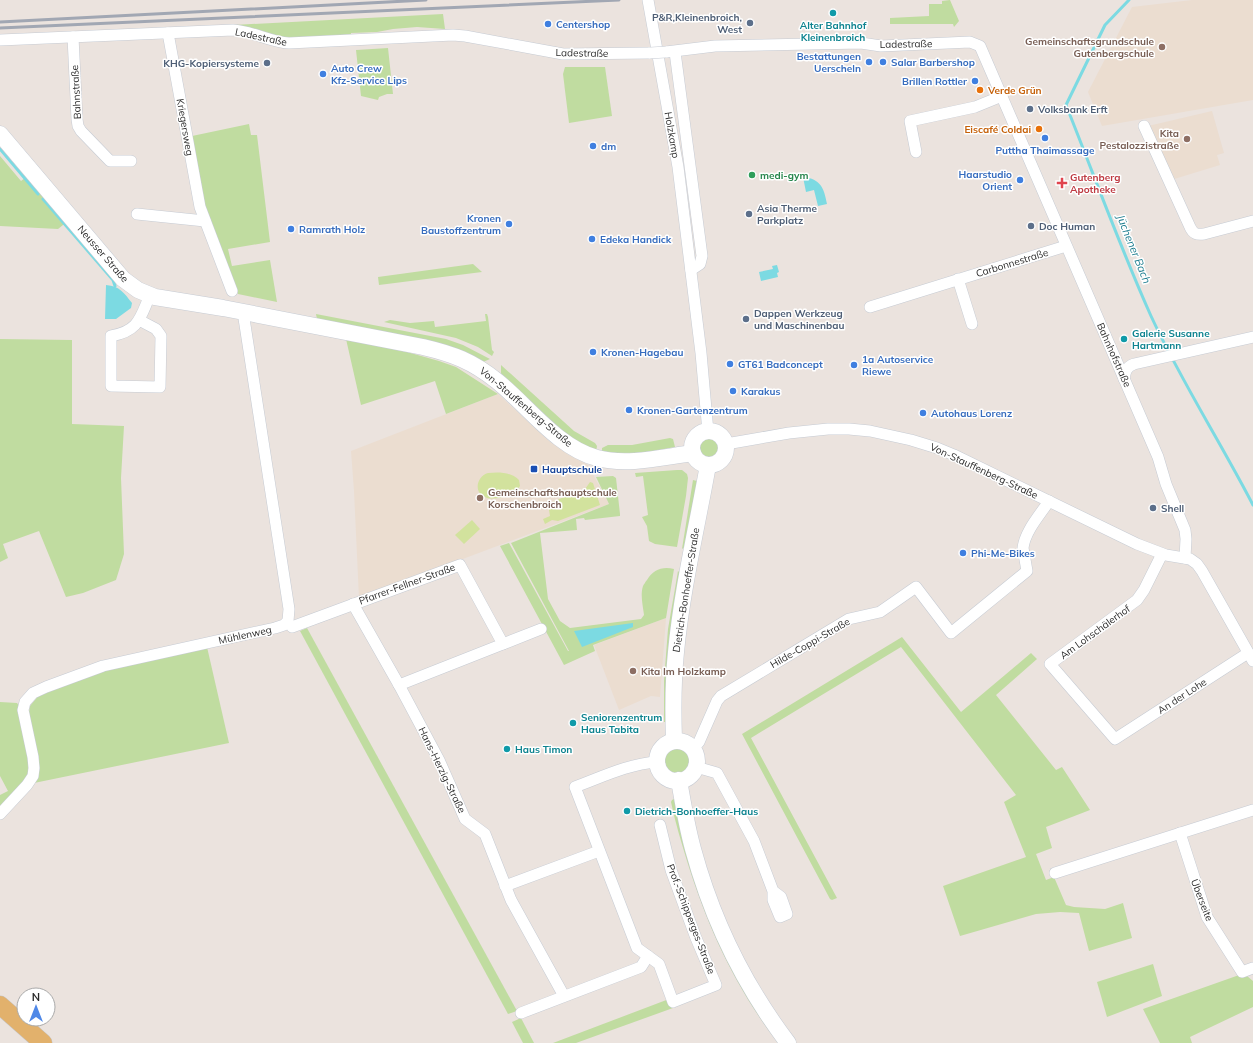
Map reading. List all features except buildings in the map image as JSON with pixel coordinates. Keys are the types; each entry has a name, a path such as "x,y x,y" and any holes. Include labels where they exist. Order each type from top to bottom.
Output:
{"main road":[{"path":"0,1005 43,1043"}],"street":[{"name":"Holzkamp","path":"648,0 676,156 705,389 708,432"},
{"name":"Ladestraße","path":"168,33 238,30 280,42 289,43 453,35 563,54 670,52 715,46 861,43 881,46 976,43"},
{"path":"0,40 168,33"},
{"name":"Kriegersweg","path":"168,33 197,192 205,221 232,291"},
{"name":"Bahnstraße","path":"73,37 77,119 80,129 110,161 131,160"},
{"name":"Bahnhofstraße","path":"976,43 981,48 1158,457 1166,484 1184,527 1186,539 1185,558"},
{"name":"Holzkamp","path":"670,52 702,256 700,264 691,270"},
{"path":"916,152 910,121 975,107 1002,96"},
{"path":"1144,126 1193,233 1204,234 1253,220"},
{"name":"Neusser Straße","path":"0,134 123,279 138,290 150,295 243,312"},
{"path":"137,214 205,221"},
{"name":"Carbonnestraße","path":"870,307 1066,246"},
{"path":"958,279 972,324"},
{"path":"139,320 156,329 161,336 160,387 111,386 111,336 130,330 134,327 139,320 150,295"},
{"name":"Von-Stauffenberg-Straße","path":"243,312 423,347 462,358 477,366 497,381 561,439 579,451 591,456 607,460 623,461 693,453"},
{"name":"Mühlenweg","path":"0,814 28,785 33,773 33,757 23,710 25,702 34,693 46,687 103,666 274,628 284,625 288,621 289,609 243,312"},
{"path":"1124,379 1126,370 1130,366 1253,337"},
{"name":"Von-Stauffenberg-Straße","path":"726,444 774,435 813,430 849,429 883,434 918,442 937,448 1137,544 1162,554 1185,558"},
{"path":"708,432 717,434 721,436 726,444 725,455 718,463 708,465 698,461 693,453 693,443 696,438 703,433 708,432"},
{"name":"Dietrich-Bonhoeffer-Straße","path":"674,740 674,680 679,626 692,544 708,465"},
{"name":"Hilde-Coppi-Straße","path":"692,748 699,742 715,704 721,696 849,620 880,612 916,587 951,634 1027,571 1023,544 1027,535 1049,501"},
{"name":"Am Lohschälerhof","path":"1115,739 1050,664 1137,600 1144,590 1162,554"},
{"path":"1185,558 1193,560 1201,568 1251,657"},
{"name":"Pfarrer-Fellner-Straße","path":"292,627 460,565 503,644"},
{"name":"Hans-Herzig-Straße","path":"353,604 439,760 465,819 485,834 511,900 564,996"},
{"path":"399,686 542,629"},
{"name":"An der Lohe","path":"1115,739 1251,657"},
{"path":"674,740 681,741 692,748 696,754 697,760 696,766 689,776 679,780 668,779 663,776 656,762 657,755 664,745 674,740"},
{"path":"505,886 600,851 575,787 629,766 656,762"},
{"path":"696,766 717,773 754,841 773,891"},
{"path":"679,780 692,848 715,914 728,944 748,982 769,1017 788,1043"},
{"path":"1055,872 1253,810"},
{"name":"Prof.-Schipperges-Straße","path":"600,851 636,948 659,964 673,1002 716,985 696,938 671,870 660,825"},
{"name":"Überseite","path":"1180,833 1207,917 1242,972 1253,968"},
{"path":"521,1013 640,967 648,956"}],"shaded area":[{"name":"Gemeinschaftsgrundschule Gutenbergschule","path":"1192,0 1253,0 1253,100 1102,126 1088,92 1132,7"},
{"name":"Kita Pestalozzistraße","path":"1212,111 1224,153 1217,155 1220,165 1171,180 1148,126"},
{"name":"Gemeinschaftshauptschule Korschenbroich","path":"498,394 549,441 569,455 588,465 609,504 359,598 351,451"},
{"name":"Kita Im Holzkamp","path":"666,618 660,697 651,696 619,710 594,645"}],"green space":[{"path":"950,0 959,21 954,27 953,24 890,24 890,18 929,16 929,4 942,4 942,1"},
{"path":"443,14 445,29 417,27 377,32 351,33 351,36 281,37 233,25"},
{"path":"388,48 393,94 387,94 379,97 378,100 361,96 356,50"},
{"path":"565,67 605,67 612,116 569,123 563,74"},
{"path":"249,124 251,135 257,135 270,242 228,249 232,266 270,260 277,302 238,294 204,205 192,136"},
{"path":"0,156 21,181 29,175 68,221 58,229 0,226"},
{"path":"473,264 482,272 379,285 378,277"},
{"path":"316,314 446,339 463,345 490,359 483,362 317,319"},
{"path":"485,314 487,314 488,317 492,350 494,352 492,356 478,347 456,338 384,322 390,320 410,323 434,321 435,327 486,321"},
{"path":"0,339 72,340 72,424 124,426 121,478 124,554 116,580 83,593 66,597 39,531 3,544 8,558 0,562"},
{"path":"346,339 407,352 456,367 498,394 446,414 435,381 361,405"},
{"path":"501,365 574,431 595,443 597,446 596,452 575,442 502,377"},
{"path":"670,438 673,439 675,447 638,454 602,454 602,448 608,445 632,445"},
{"path":"709,438 716,441 719,448 716,455 709,458 702,455 699,448 702,441"},
{"path":"682,470 687,474 688,478 677,547 655,544 649,541 647,526 642,517 648,515 643,476 636,477 635,473"},
{"path":"488,473 512,475 519,480 520,486 514,492 499,498 494,499 485,497 479,492 478,484 481,477"},
{"path":"613,476 616,478 620,516 585,520 584,518 576,519 577,530 540,533 548,599 560,621 570,628 641,619 644,615 642,597 643,586 655,571 670,568 674,569 666,618 593,645 595,651 564,665 500,546 509,543 569,651 511,543 609,504 596,477"},
{"path":"693,480 697,481 687,545 682,549"},
{"path":"590,482 593,483 600,505 558,521 552,520 545,524 543,519 550,516 548,504 573,493 583,492"},
{"path":"472,520 480,529 464,544 455,535"},
{"path":"678,571 682,575 667,722 664,722 664,681 668,629"},
{"path":"307,628 517,1011 508,1014 300,631"},
{"path":"902,637 961,712 1031,653 1037,659 996,695 1056,770 1062,767 1090,810 1046,827 1052,848 1036,854 1046,880 1054,877 1066,905 1105,909 1123,903 1132,938 1089,951 1079,913 1060,912 1036,914 960,936 943,886 1026,857 1004,802 1016,795 901,647 751,738 837,898 832,900 830,899 742,734"},
{"path":"207,647 229,743 34,783 28,719 30,706 39,695 106,669"},
{"path":"0,702 17,703 19,706 31,759 28,776 0,808 0,795 8,791 0,776"},
{"path":"677,747 687,751 691,761 687,771 677,775 667,771 663,761 667,751"},
{"path":"674,799 680,822 782,1043 778,1043 763,1022 724,956 704,910 687,861 674,817 671,802"},
{"path":"1153,964 1162,996 1107,1017 1097,982"},
{"path":"1242,974 1253,981 1253,1007 1190,1037 1192,1043 1160,1043 1143,1009"},
{"path":"669,999 673,1008 576,1043 553,1043"},
{"path":"521,1018 534,1043 523,1043 512,1022"}],"water":[{"path":"803,177 814,180 821,185 825,193 827,204 818,206 814,190 806,192"},
{"path":"777,265 779,272 777,273 778,277 761,281 759,272 773,269 772,266"},
{"path":"106,285 118,288 132,303 131,308 116,319 105,319"},
{"path":"633,623 633,627 582,647 574,631"}],"waterway":[{"name":"Jüchener Bach","path":"1129,0 1105,25 1066,105 1151,316 1175,364 1253,505"},
{"path":"0,149 38,194"},
{"path":"43,199 113,280 115,286"}],"railway":[{"path":"0,22 426,0"},
{"path":"0,28 619,0"}],"place":[{"name":"Alter Bahnhof Kleinenbroich","path":"833,13"},
{"name":"P&R,Kleinenbroich, West","path":"750,23"},
{"name":"Centershop","path":"548,24"},
{"name":"Gemeinschaftsgrundschule Gutenbergschule","path":"1162,47"},
{"name":"Bestattungen Uerscheln","path":"869,62"},
{"name":"Salar Barbershop","path":"883,62"},
{"name":"KHG-Kopiersysteme","path":"267,63"},
{"name":"Auto Crew Kfz-Service Lips","path":"323,74"},
{"name":"Brillen Rottler","path":"975,81"},
{"name":"Verde Grün","path":"980,90"},
{"name":"Volksbank Erft","path":"1030,109"},
{"name":"Eiscafé Coldai","path":"1039,129"},
{"name":"Puttha Thaimassage","path":"1045,138"},
{"name":"Kita Pestalozzistraße","path":"1187,139"},
{"name":"dm","path":"593,146"},
{"name":"medi-gym","path":"752,175"},
{"name":"Haarstudio Orient","path":"1020,180"},
{"name":"Gutenberg Apotheke","path":"1062,183"},
{"name":"Asia Therme Parkplatz","path":"749,214"},
{"name":"Kronen Baustoffzentrum","path":"509,224"},
{"name":"Doc Human","path":"1031,226"},
{"name":"Ramrath Holz","path":"291,229"},
{"name":"Edeka Handick","path":"592,239"},
{"name":"Dappen Werkzeug und Maschinenbau","path":"746,319"},
{"name":"Galerie Susanne Hartmann","path":"1124,339"},
{"name":"Kronen-Hagebau","path":"593,352"},
{"name":"GT61 Badconcept","path":"730,364"},
{"name":"1a Autoservice Riewe","path":"854,365"},
{"name":"Karakus","path":"733,391"},
{"name":"Kronen-Gartenzentrum","path":"629,410"},
{"name":"Autohaus Lorenz","path":"923,413"},
{"name":"Hauptschule","path":"534,469"},
{"name":"Gemeinschaftshauptschule Korschenbroich","path":"480,498"},
{"name":"Shell","path":"1153,508"},
{"name":"Phi-Me-Bikes","path":"963,553"},
{"name":"Kita Im Holzkamp","path":"633,671"},
{"name":"Seniorenzentrum Haus Tabita","path":"573,723"},
{"name":"Haus Timon","path":"507,749"},
{"name":"Dietrich-Bonhoeffer-Haus","path":"627,811"}]}
